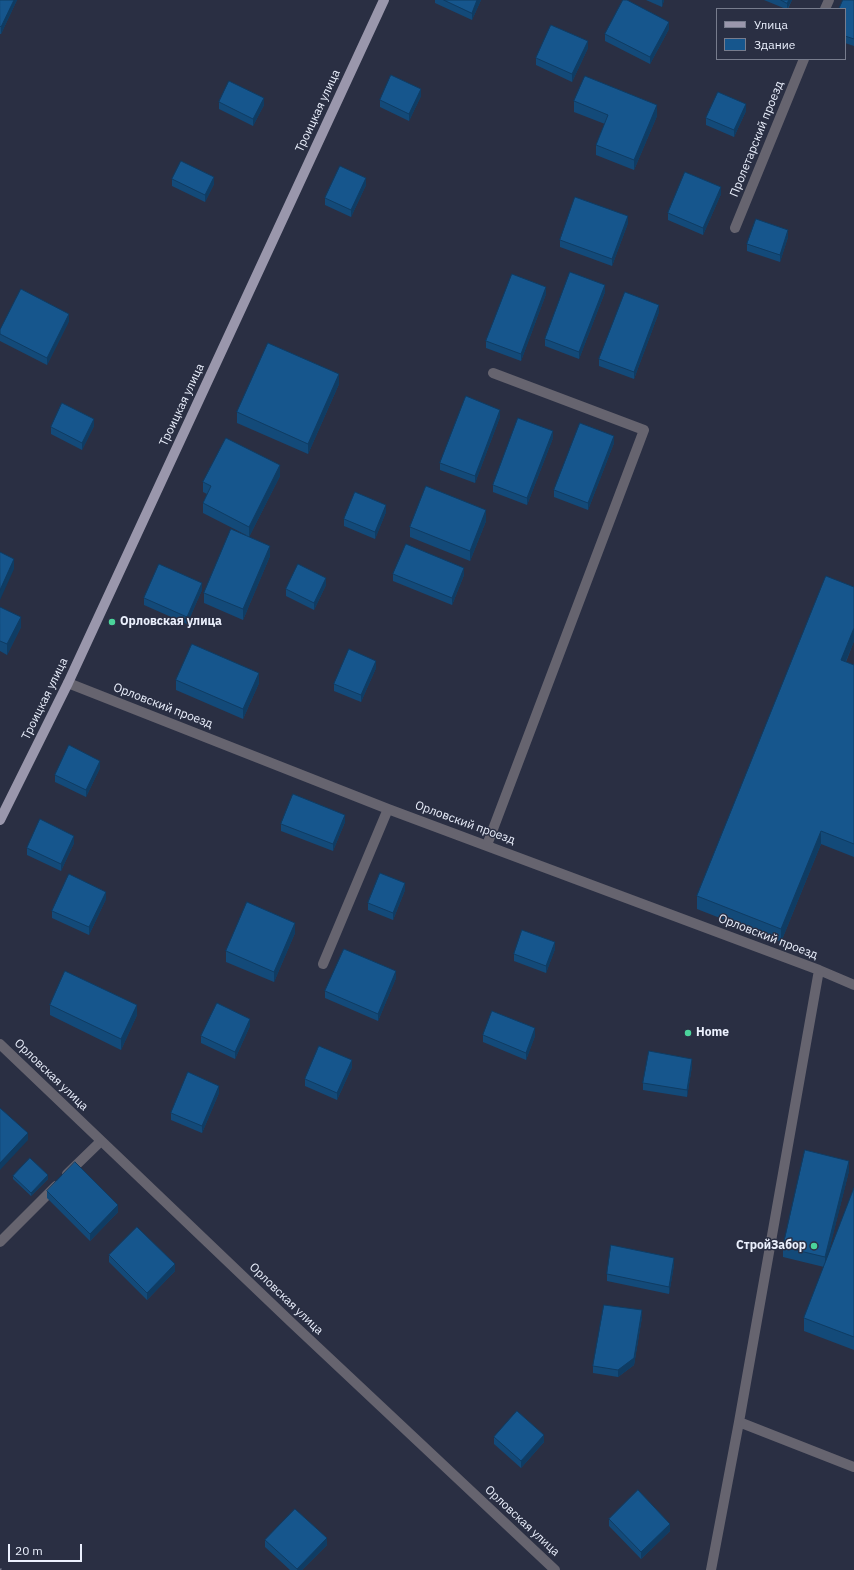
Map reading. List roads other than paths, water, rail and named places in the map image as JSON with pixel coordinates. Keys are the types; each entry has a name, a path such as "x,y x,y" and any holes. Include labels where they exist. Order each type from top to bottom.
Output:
{"main road":[{"name":"Троицкая улица","path":"0,820 68,683 384,0"}],"street":[{"name":"Пролетарский проезд","path":"735,228 804,60"},
{"path":"487,845 644,430 493,373"},
{"name":"Орловский проезд","path":"68,683 388,809 819,970 854,985"},
{"path":"323,964 388,809"},
{"path":"711,1570 740,1422 819,970"},
{"name":"Орловская улица","path":"0,1044 304,1334 555,1570"},
{"path":"0,1242 101,1140"},
{"path":"740,1422 854,1467"}],"place":[{"name":"Орловская улица","path":"112,622"},
{"name":"Home","path":"688,1033"},
{"name":"СтройЗабор","path":"814,1246"}]}
